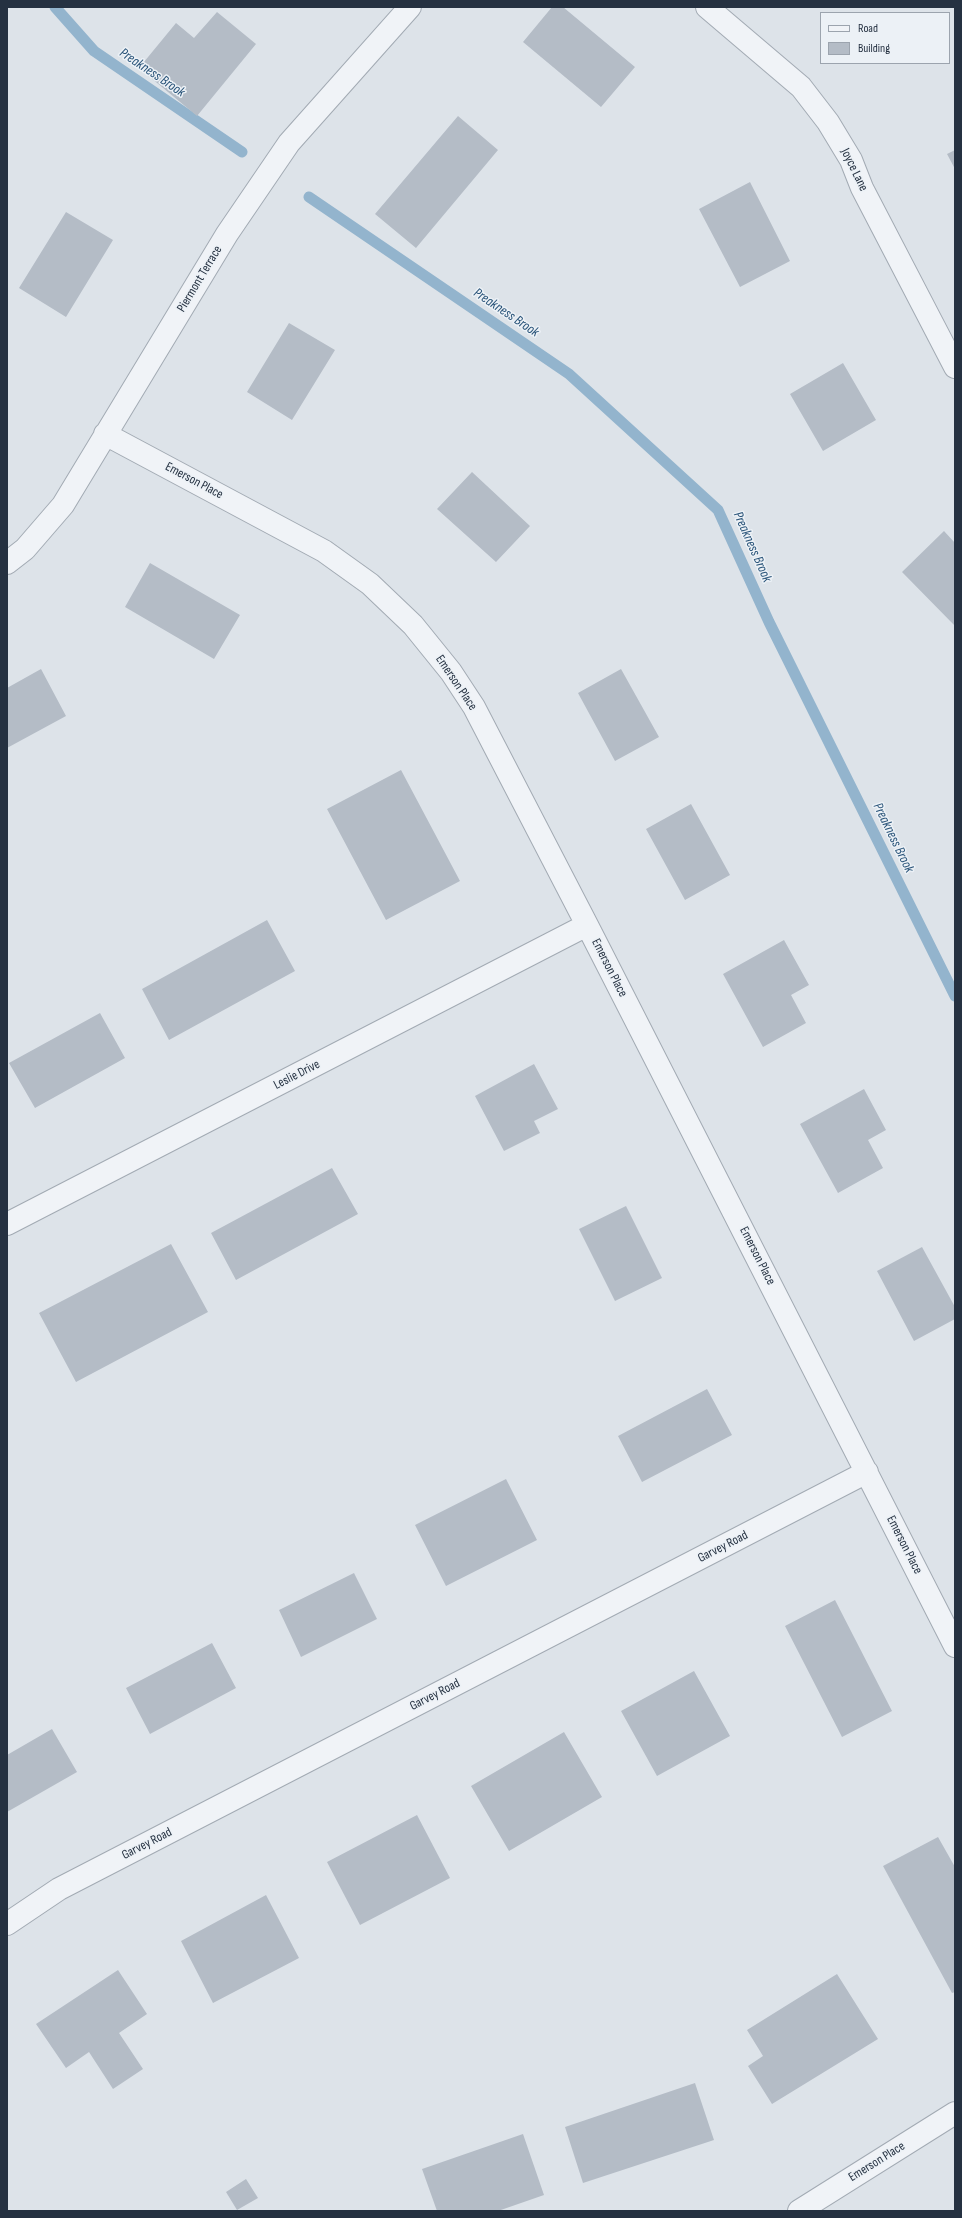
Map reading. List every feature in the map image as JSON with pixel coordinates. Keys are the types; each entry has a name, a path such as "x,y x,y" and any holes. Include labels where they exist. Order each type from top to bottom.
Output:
{"street":[{"name":"Piermont Terrace","path":"7,563 25,549 63,505 228,234 289,143 410,7"},
{"name":"Joyce Lane","path":"707,7 801,88 828,122 851,160 862,188 955,367"},
{"name":"Emerson Place","path":"105,434 324,551 370,584 413,625 451,672 474,707 587,925 955,1646"},
{"name":"Leslie Drive","path":"7,1224 587,925"},
{"name":"Garvey Road","path":"7,1924 59,1889 867,1472"},
{"name":"Emerson Place","path":"799,2211 955,2113"}],"building":[{"path":"552,7 563,7 635,67 601,107 523,42"},
{"path":"217,12 256,44 197,116 139,68 176,23 194,38"},
{"path":"458,116 498,150 416,248 375,214"},
{"path":"955,150 955,169 947,154"},
{"path":"750,182 790,261 740,287 699,209"},
{"path":"66,212 113,240 66,317 19,288"},
{"path":"289,323 335,350 292,420 247,392"},
{"path":"843,363 876,420 823,451 790,394"},
{"path":"472,472 530,526 496,562 437,509"},
{"path":"944,531 955,543 955,626 902,572"},
{"path":"150,563 240,615 214,659 125,607"},
{"path":"41,669 66,716 7,748 7,688"},
{"path":"621,669 659,737 615,761 578,693"},
{"path":"401,770 460,881 386,920 327,809"},
{"path":"691,804 730,875 685,900 646,829"},
{"path":"267,920 295,971 169,1040 142,989"},
{"path":"784,940 809,985 791,995 806,1023 763,1047 723,974"},
{"path":"100,1013 125,1058 35,1108 9,1063"},
{"path":"534,1064 558,1109 534,1121 540,1133 504,1151 475,1096"},
{"path":"864,1089 886,1130 868,1140 883,1168 838,1193 800,1124"},
{"path":"332,1168 358,1214 236,1280 211,1233"},
{"path":"626,1206 662,1278 615,1301 579,1229"},
{"path":"171,1244 208,1312 76,1382 39,1313"},
{"path":"922,1247 955,1307 955,1319 914,1341 877,1271"},
{"path":"707,1389 732,1435 642,1482 618,1436"},
{"path":"506,1479 537,1540 446,1586 415,1525"},
{"path":"354,1573 377,1619 301,1657 279,1610"},
{"path":"835,1600 892,1711 842,1737 785,1626"},
{"path":"212,1643 236,1688 150,1734 126,1688"},
{"path":"694,1671 730,1736 657,1776 621,1711"},
{"path":"52,1729 77,1772 7,1812 7,1755"},
{"path":"564,1732 602,1797 509,1851 471,1786"},
{"path":"417,1815 450,1878 360,1925 327,1862"},
{"path":"938,1837 955,1867 955,1992 952,1993 883,1866"},
{"path":"266,1895 299,1958 213,2003 181,1941"},
{"path":"118,1970 147,2014 119,2033 143,2069 113,2089 89,2052 66,2068 36,2024"},
{"path":"837,1974 878,2039 772,2104 748,2066 763,2056 747,2030"},
{"path":"695,2083 714,2140 583,2183 565,2127"},
{"path":"523,2134 544,2195 498,2211 437,2211 422,2169"},
{"path":"246,2179 258,2198 237,2210 226,2192"}],"waterway":[{"name":"Preakness Brook","path":"55,7 94,51 242,152"},
{"name":"Preakness Brook","path":"309,197 569,374 718,510 769,622 955,996"}]}
